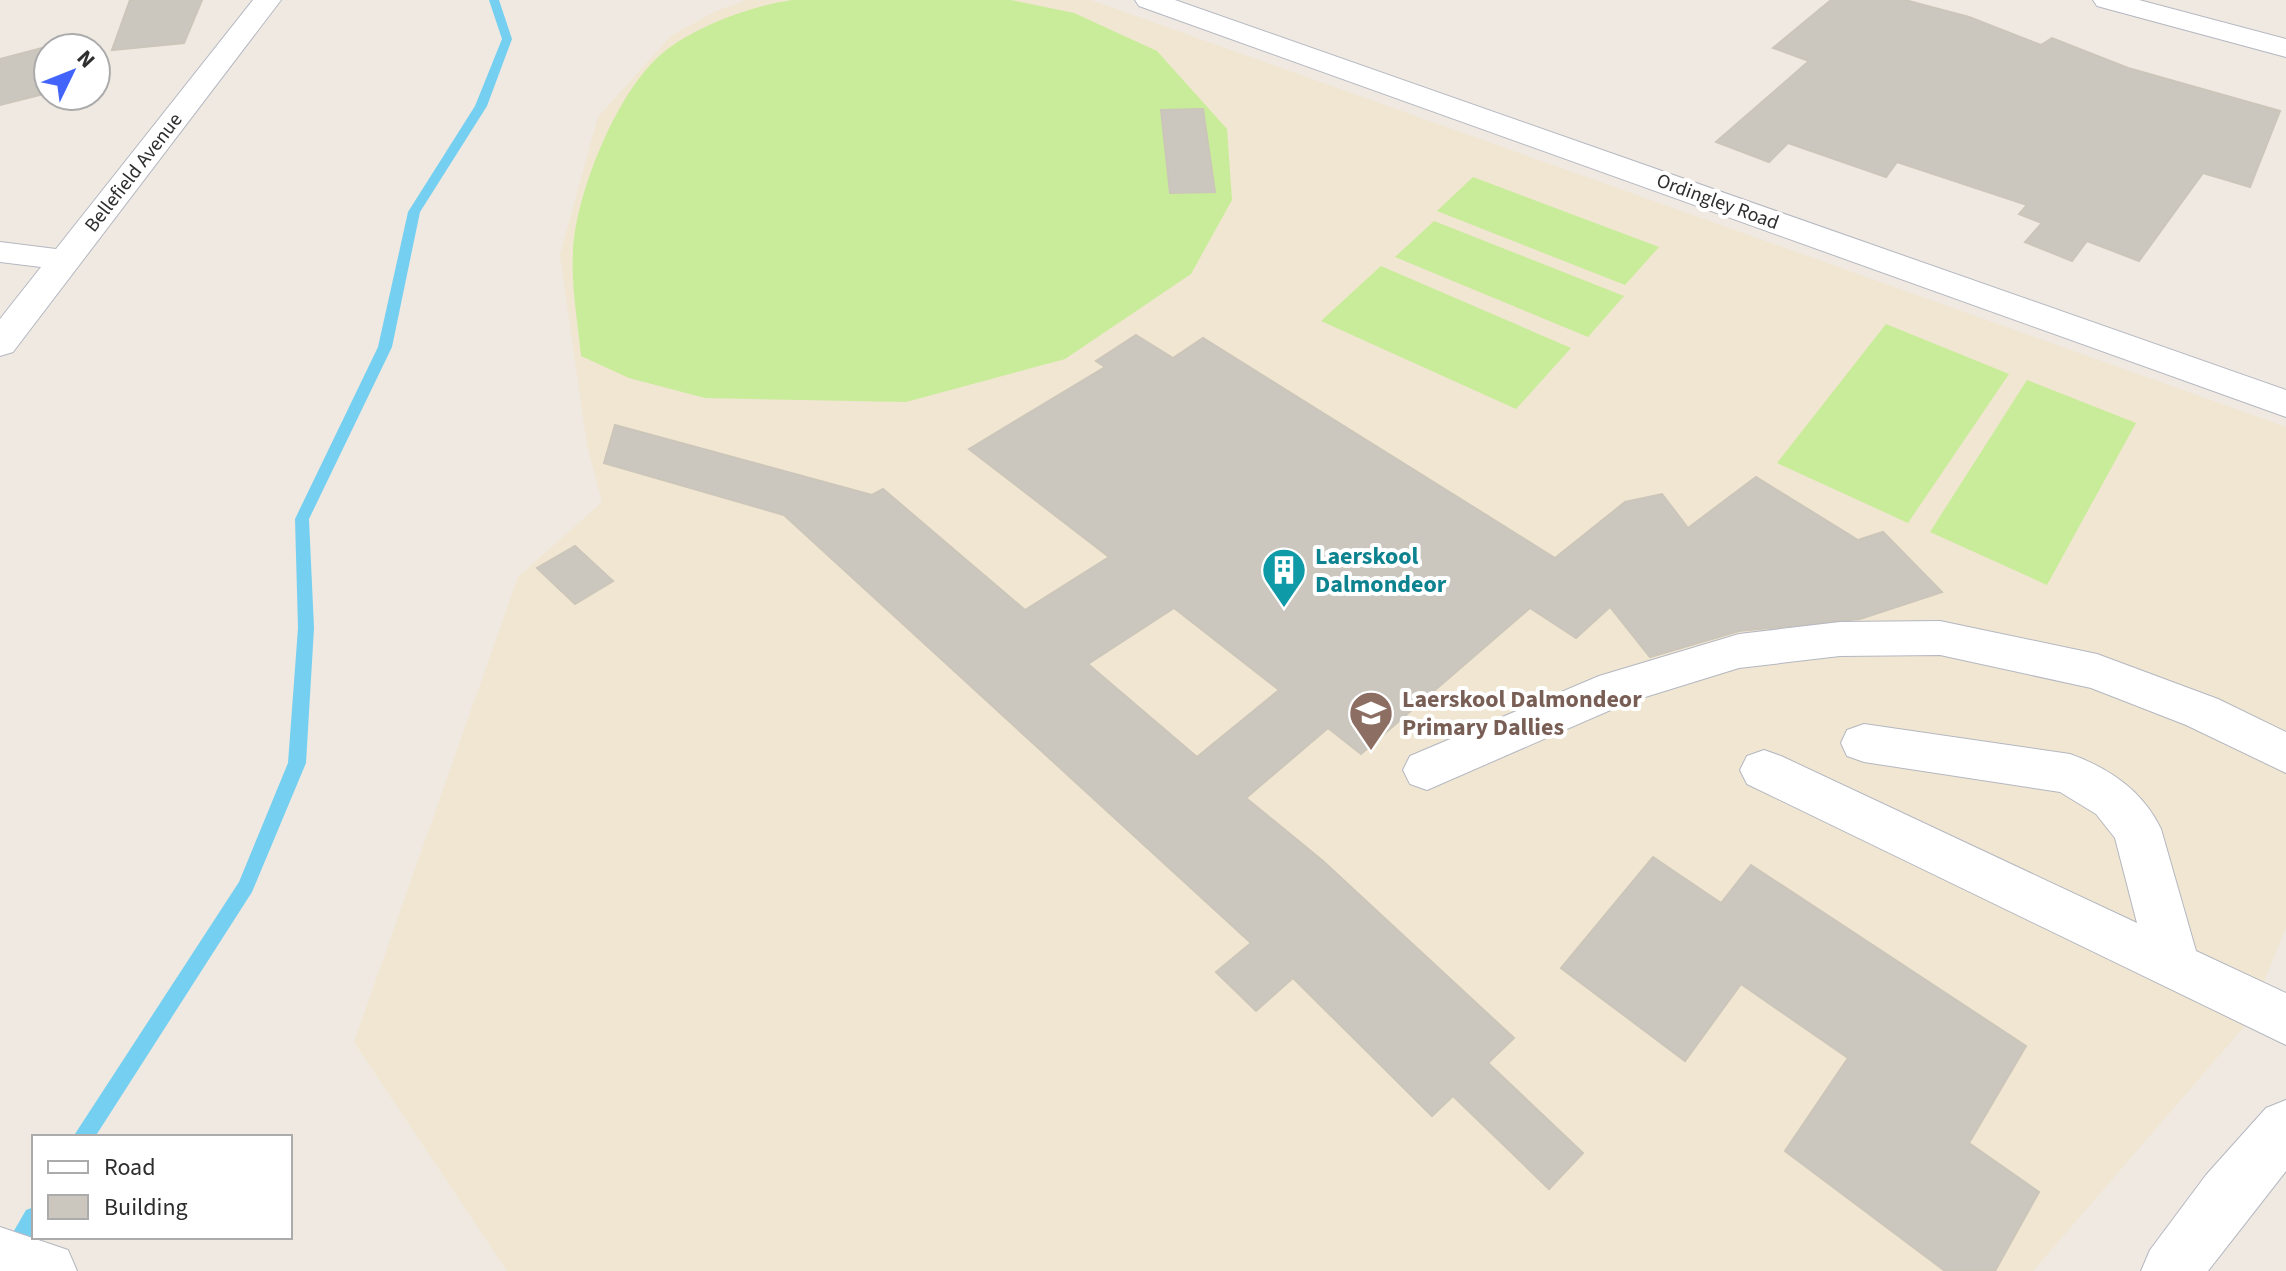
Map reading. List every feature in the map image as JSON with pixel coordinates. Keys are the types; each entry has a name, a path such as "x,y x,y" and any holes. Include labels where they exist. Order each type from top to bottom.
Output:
{"street":[{"name":"Bellefield Avenue","path":"0,344 267,0"},
{"name":"Ordingley Road","path":"1149,0 2286,404"},
{"path":"2107,0 2286,48"},
{"path":"0,252 65,260"},
{"path":"1427,770 1615,689 1739,651 1840,639 1940,638 2097,672 2202,712 2286,754"},
{"path":"1864,743 2070,774 2113,800 2137,829 2174,966"},
{"path":"1764,770 2286,1020"},
{"path":"2171,1271 2227,1196 2286,1128"},
{"path":"0,1257 47,1271"}],"shaded area":[{"name":"Laerskool Dalmondeor Primary Dallies","path":"747,0 1091,0 2286,427 2286,927 2248,1022 2033,1271 507,1271 354,1042 518,577 602,502 587,445 560,255 598,117 671,36 716,11"}],"green space":[{"path":"792,0 1011,0 1074,13 1157,51 1227,129 1232,200 1191,274 1065,359 906,402 705,398 629,378 581,356 573,279 575,230 599,150 625,99 655,60 684,38 738,13"},
{"path":"1473,177 1659,247 1625,285 1437,211"},
{"path":"1434,221 1624,296 1588,337 1395,257"},
{"path":"1381,266 1571,348 1516,409 1321,321"},
{"path":"1886,324 2009,374 1908,523 1777,463"},
{"path":"2027,380 2136,423 2047,585 1930,532"}],"building":[{"path":"130,0 202,0 184,43 112,50"},
{"path":"1831,0 1905,0 1969,17 2041,45 2052,38 2128,68 2280,111 2250,187 2203,173 2139,261 2087,241 2072,261 2025,242 2042,223 2019,214 2027,205 1897,162 1886,177 1788,143 1769,162 1716,142 1809,61 1773,48"},
{"path":"32,51 32,97 0,105 0,59"},
{"path":"1203,109 1215,192 1170,193 1161,110"},
{"path":"1136,335 1173,358 1203,338 1555,558 1625,502 1662,494 1688,528 1756,477 1858,540 1883,532 1942,592 1860,619 1739,631 1650,657 1610,607 1576,638 1530,608 1361,754 1328,728 1246,798 1323,861 1514,1038 1488,1063 1583,1153 1549,1189 1453,1096 1432,1116 1293,978 1256,1011 1216,972 1251,943 784,515 604,463 615,425 872,495 883,489 1025,610 1109,557 969,449 1105,367 1096,361","holes":["1174,608 1279,690 1197,757 1088,664"]},
{"path":"575,546 613,581 575,604 537,568"},
{"path":"1653,857 1721,903 1751,865 2026,1046 1969,1143 2039,1192 1995,1271 1945,1271 1785,1151 1848,1058 1741,984 1685,1061 1561,968"}],"waterway":[{"path":"84,1135 246,886 297,763 306,628 302,519 385,347 414,212 481,106 507,39 494,0"},
{"path":"3,1271 32,1221"}],"place":[{"name":"Laerskool Dalmondeor","path":"1284,609"},
{"name":"Laerskool Dalmondeor Primary Dallies","path":"1371,752"}]}
